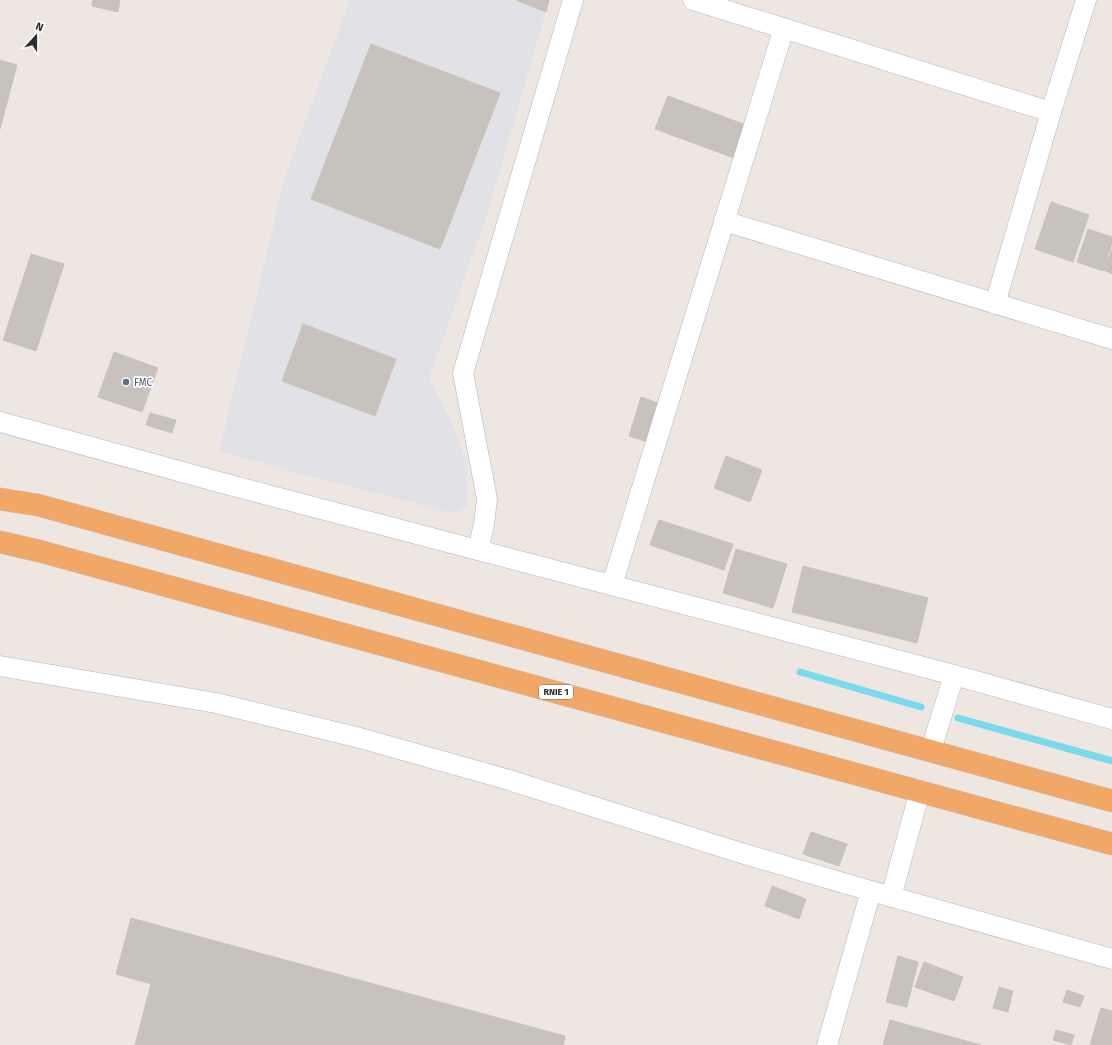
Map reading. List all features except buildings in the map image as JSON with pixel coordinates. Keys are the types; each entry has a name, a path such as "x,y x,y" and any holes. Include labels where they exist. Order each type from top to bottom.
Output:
{"highway":[{"path":"0,499 38,505 1112,800"},
{"name":"RNIE 1","path":"0,542 55,555 1112,844"}],"street":[{"path":"478,550 484,524 487,499 463,373 573,0"},
{"path":"693,0 1051,112"},
{"path":"995,304 1051,112 1086,0"},
{"path":"612,585 784,28"},
{"path":"724,221 1112,339"},
{"path":"0,422 212,480 954,674 1112,719"},
{"path":"0,666 216,703 360,738 509,780 733,850 891,897 1112,959"},
{"path":"931,750 954,674"},
{"path":"891,897 920,791"},
{"path":"828,1045 871,891"}],"shaded area":[{"path":"350,0 549,0 488,212 429,378 455,429 465,460 467,475 467,506 451,513 219,452 285,177"}],"waterway":[{"path":"800,672 921,707"},
{"path":"958,718 1112,761"}],"place":[{"name":"FMC","path":"126,382"}]}
